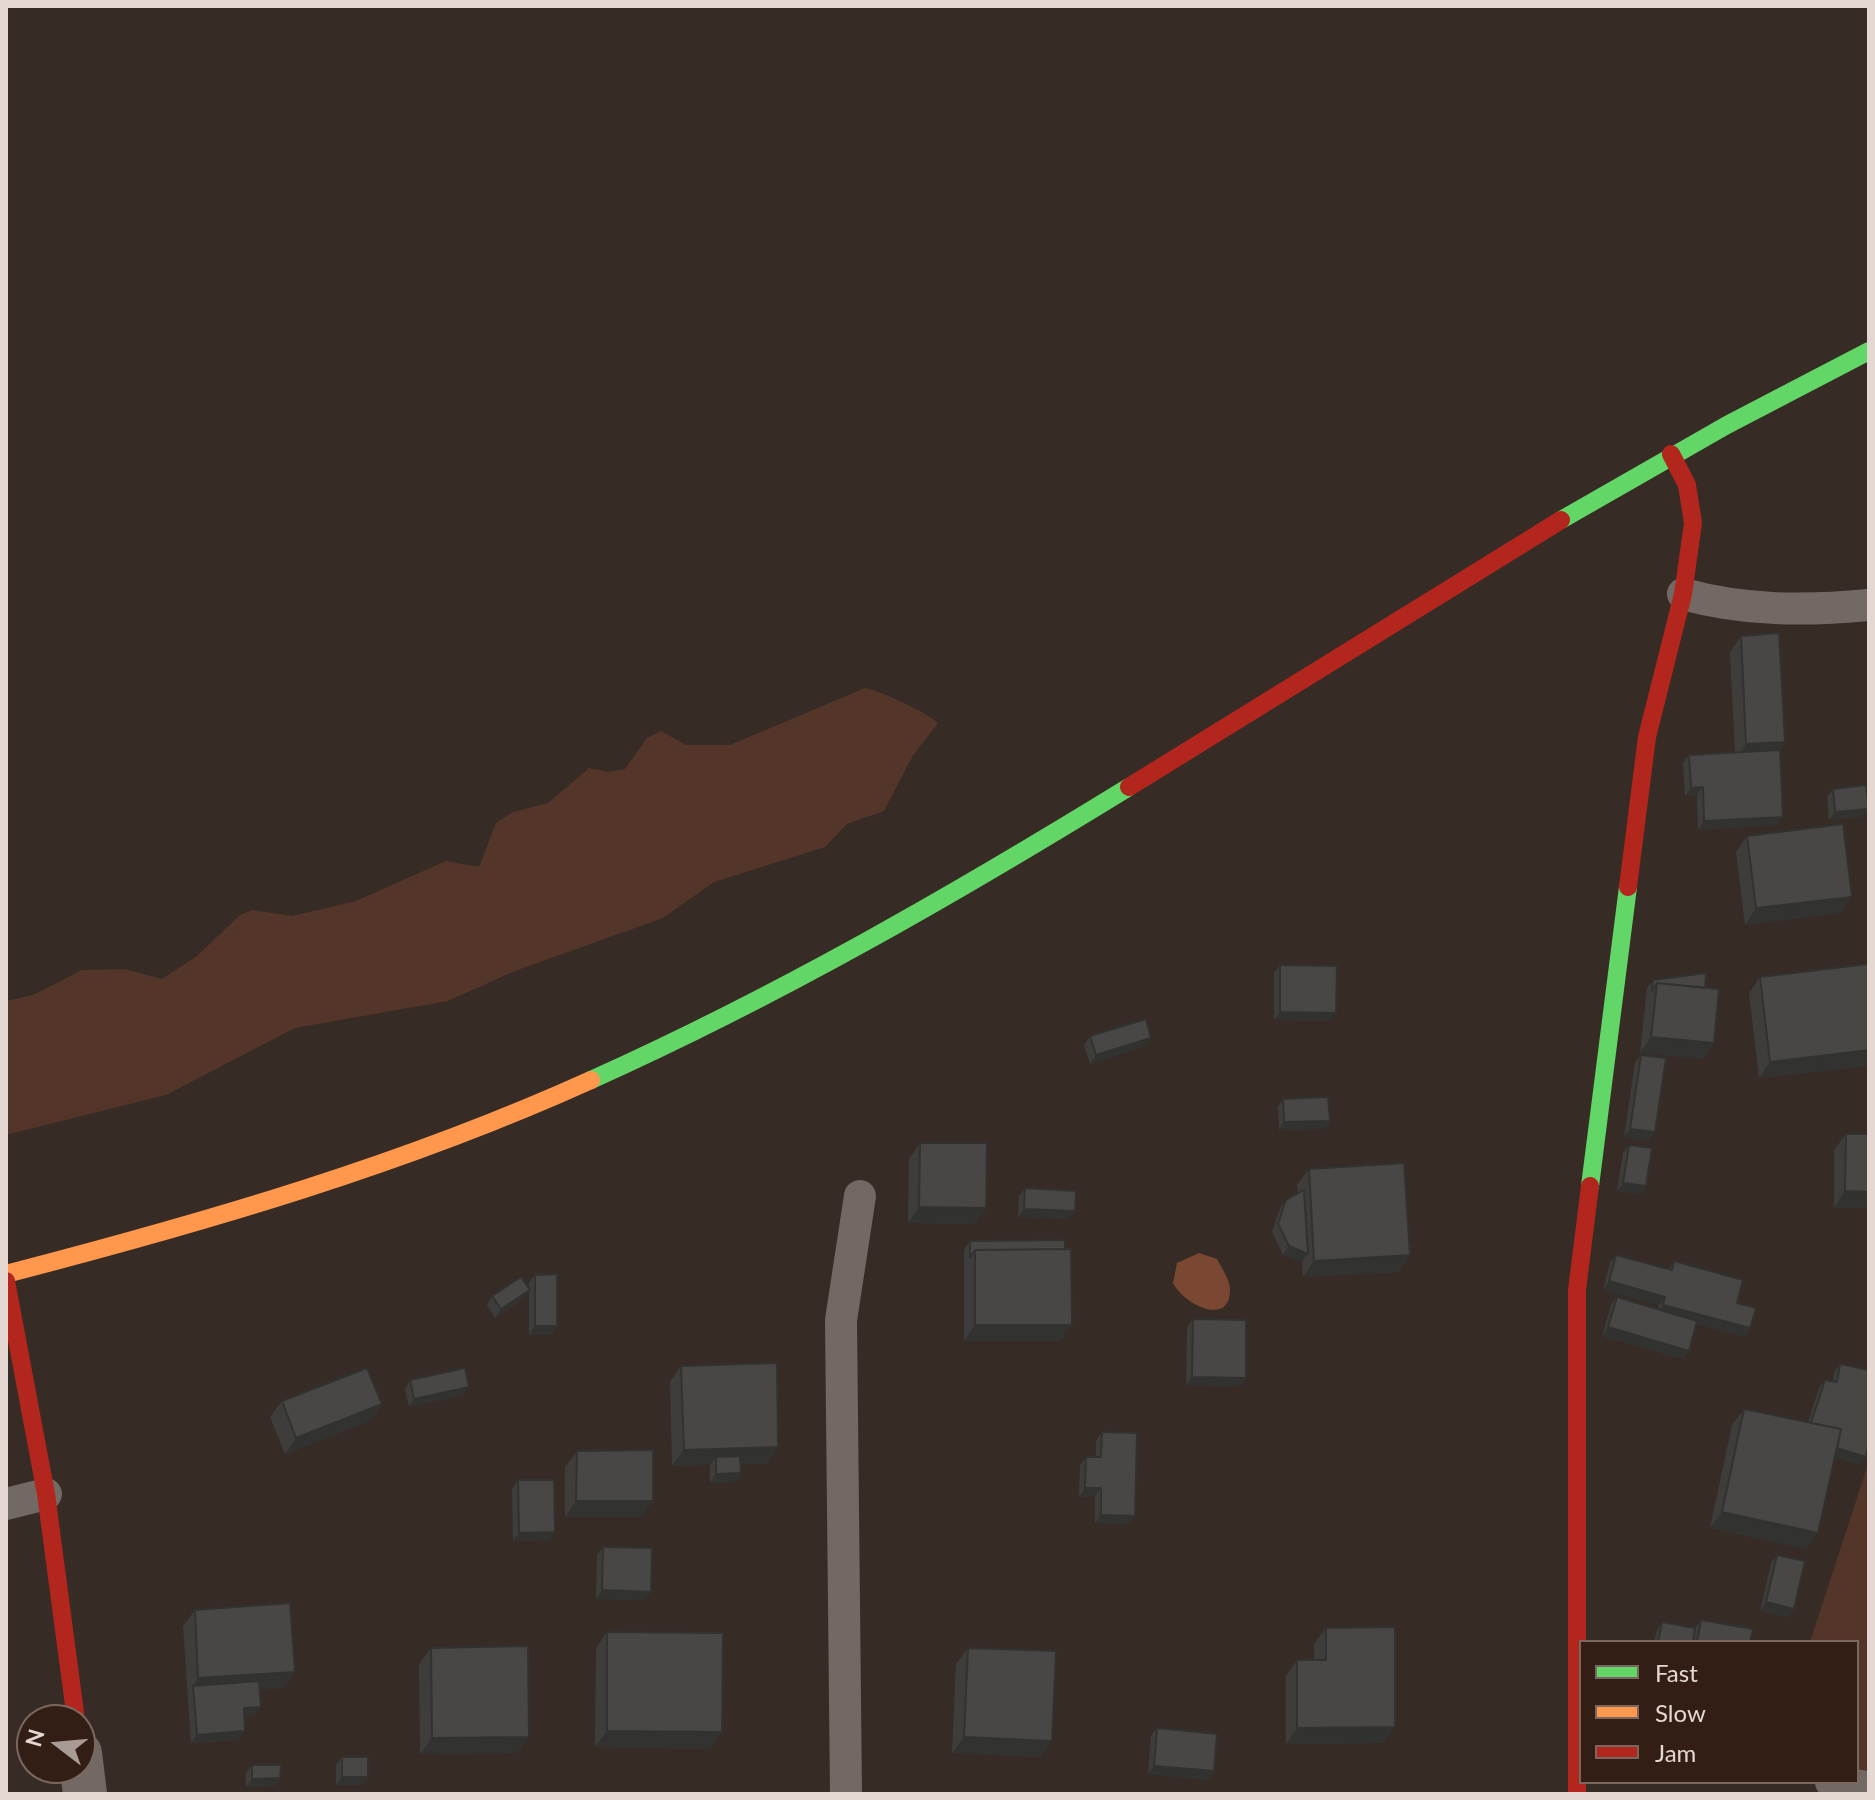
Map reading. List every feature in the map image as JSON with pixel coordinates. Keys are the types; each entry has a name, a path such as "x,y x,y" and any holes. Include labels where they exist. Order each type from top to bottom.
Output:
{"main road":[{"path":"6,1274 174,1230 388,1162 595,1078 765,997 976,878 1217,732 1507,548 1671,454 1869,351"},
{"path":"1577,1794 1577,1290 1647,737 1683,594 1693,523 1687,485 1671,454"},
{"path":"6,1281 46,1494 74,1704"}],"lane":[{"path":"1683,594 1726,606 1805,611 1869,605"},
{"path":"846,1794 841,1320 860,1196"},
{"path":"6,1504 46,1494"},
{"path":"1846,1784 1869,1787"}],"shaded area":[{"path":"865,688 903,702 938,723 912,757 884,811 847,824 825,847 714,882 663,918 515,971 448,1001 295,1028 166,1095 6,1135 6,1001 33,995 82,970 125,969 162,979 197,956 240,915 252,910 292,916 356,901 446,861 479,867 496,823 513,812 548,803 589,768 608,772 625,769 647,738 661,731 686,745 730,745"},
{"path":"1199,1253 1217,1259 1227,1278 1230,1290 1223,1308 1206,1309 1196,1305 1173,1283 1177,1263"},
{"path":"1869,1461 1869,1771 1859,1770 1859,1640 1811,1640"}],"building":[{"path":"1779,633 1785,742 1746,744 1741,636"},
{"path":"1780,750 1783,817 1704,821 1703,787 1691,788 1689,755"},
{"path":"1866,785 1869,809 1835,812 1833,789"},
{"path":"1843,824 1852,897 1756,908 1747,836"},
{"path":"1868,964 1869,1050 1770,1062 1760,977"},
{"path":"1280,965 1337,966 1336,1013 1280,1012"},
{"path":"1706,973 1705,988 1657,983 1652,991 1653,980"},
{"path":"1657,983 1719,989 1714,1043 1651,1037"},
{"path":"1146,1019 1151,1038 1096,1055 1090,1036"},
{"path":"1641,1055 1666,1058 1655,1132 1630,1129"},
{"path":"1328,1097 1330,1121 1284,1122 1283,1099"},
{"path":"1846,1134 1869,1134 1869,1192 1845,1191"},
{"path":"920,1143 987,1143 986,1208 919,1207"},
{"path":"1629,1145 1652,1148 1646,1186 1623,1183"},
{"path":"1404,1163 1410,1255 1314,1261 1309,1169"},
{"path":"1025,1188 1076,1191 1075,1211 1024,1209"},
{"path":"1304,1190 1308,1254 1289,1246 1278,1224 1286,1200"},
{"path":"1065,1240 1065,1249 975,1250 970,1258 970,1241"},
{"path":"1071,1249 1072,1325 975,1325 975,1250"},
{"path":"1616,1255 1672,1270 1674,1261 1743,1280 1737,1303 1756,1308 1750,1328 1663,1305 1665,1297 1609,1281"},
{"path":"557,1274 557,1326 535,1326 535,1275"},
{"path":"521,1277 530,1290 501,1309 492,1296"},
{"path":"1617,1297 1697,1321 1689,1351 1608,1327"},
{"path":"1193,1319 1246,1320 1246,1378 1192,1377"},
{"path":"777,1363 778,1447 684,1450 681,1366"},
{"path":"1840,1364 1869,1370 1869,1442 1866,1457 1837,1448 1841,1429 1811,1423 1825,1380 1837,1382"},
{"path":"367,1368 382,1404 296,1438 282,1401"},
{"path":"465,1368 469,1387 414,1399 410,1380"},
{"path":"1744,1409 1841,1429 1818,1533 1722,1512"},
{"path":"1102,1432 1137,1433 1135,1516 1101,1515 1101,1488 1085,1488 1086,1457 1101,1457"},
{"path":"653,1450 653,1501 576,1501 577,1451"},
{"path":"740,1456 741,1473 716,1474 716,1457"},
{"path":"518,1480 554,1480 555,1532 519,1533"},
{"path":"603,1547 652,1548 651,1592 602,1590"},
{"path":"1777,1555 1805,1561 1794,1609 1766,1602"},
{"path":"290,1603 295,1672 198,1678 195,1610"},
{"path":"1701,1620 1753,1629 1750,1640 1697,1640"},
{"path":"1662,1622 1695,1628 1693,1640 1658,1640"},
{"path":"1395,1627 1395,1727 1297,1728 1297,1660 1326,1660 1326,1628"},
{"path":"607,1632 723,1633 722,1732 607,1731"},
{"path":"528,1646 529,1737 432,1738 431,1648"},
{"path":"968,1648 1056,1651 1052,1741 964,1737"},
{"path":"259,1681 261,1707 244,1708 245,1731 197,1735 193,1686"},
{"path":"1157,1728 1217,1734 1214,1771 1154,1766"},
{"path":"342,1757 368,1757 368,1777 342,1777"},
{"path":"252,1765 281,1765 280,1778 252,1779"}],"traffic: fast":[{"path":"1561,520 1727,425 1869,351"},
{"path":"591,1080 798,979 998,866 1129,787"},
{"path":"1590,1186 1628,887"}],"traffic: slow":[{"path":"6,1274 155,1234 376,1165 520,1111 591,1080"}],"traffic: jam":[{"path":"1628,887 1647,737 1683,594 1693,523 1687,485 1671,454"},
{"path":"1129,787 1561,520"},
{"path":"1577,1794 1577,1290 1590,1186"},
{"path":"6,1281 46,1494 74,1704"}]}
